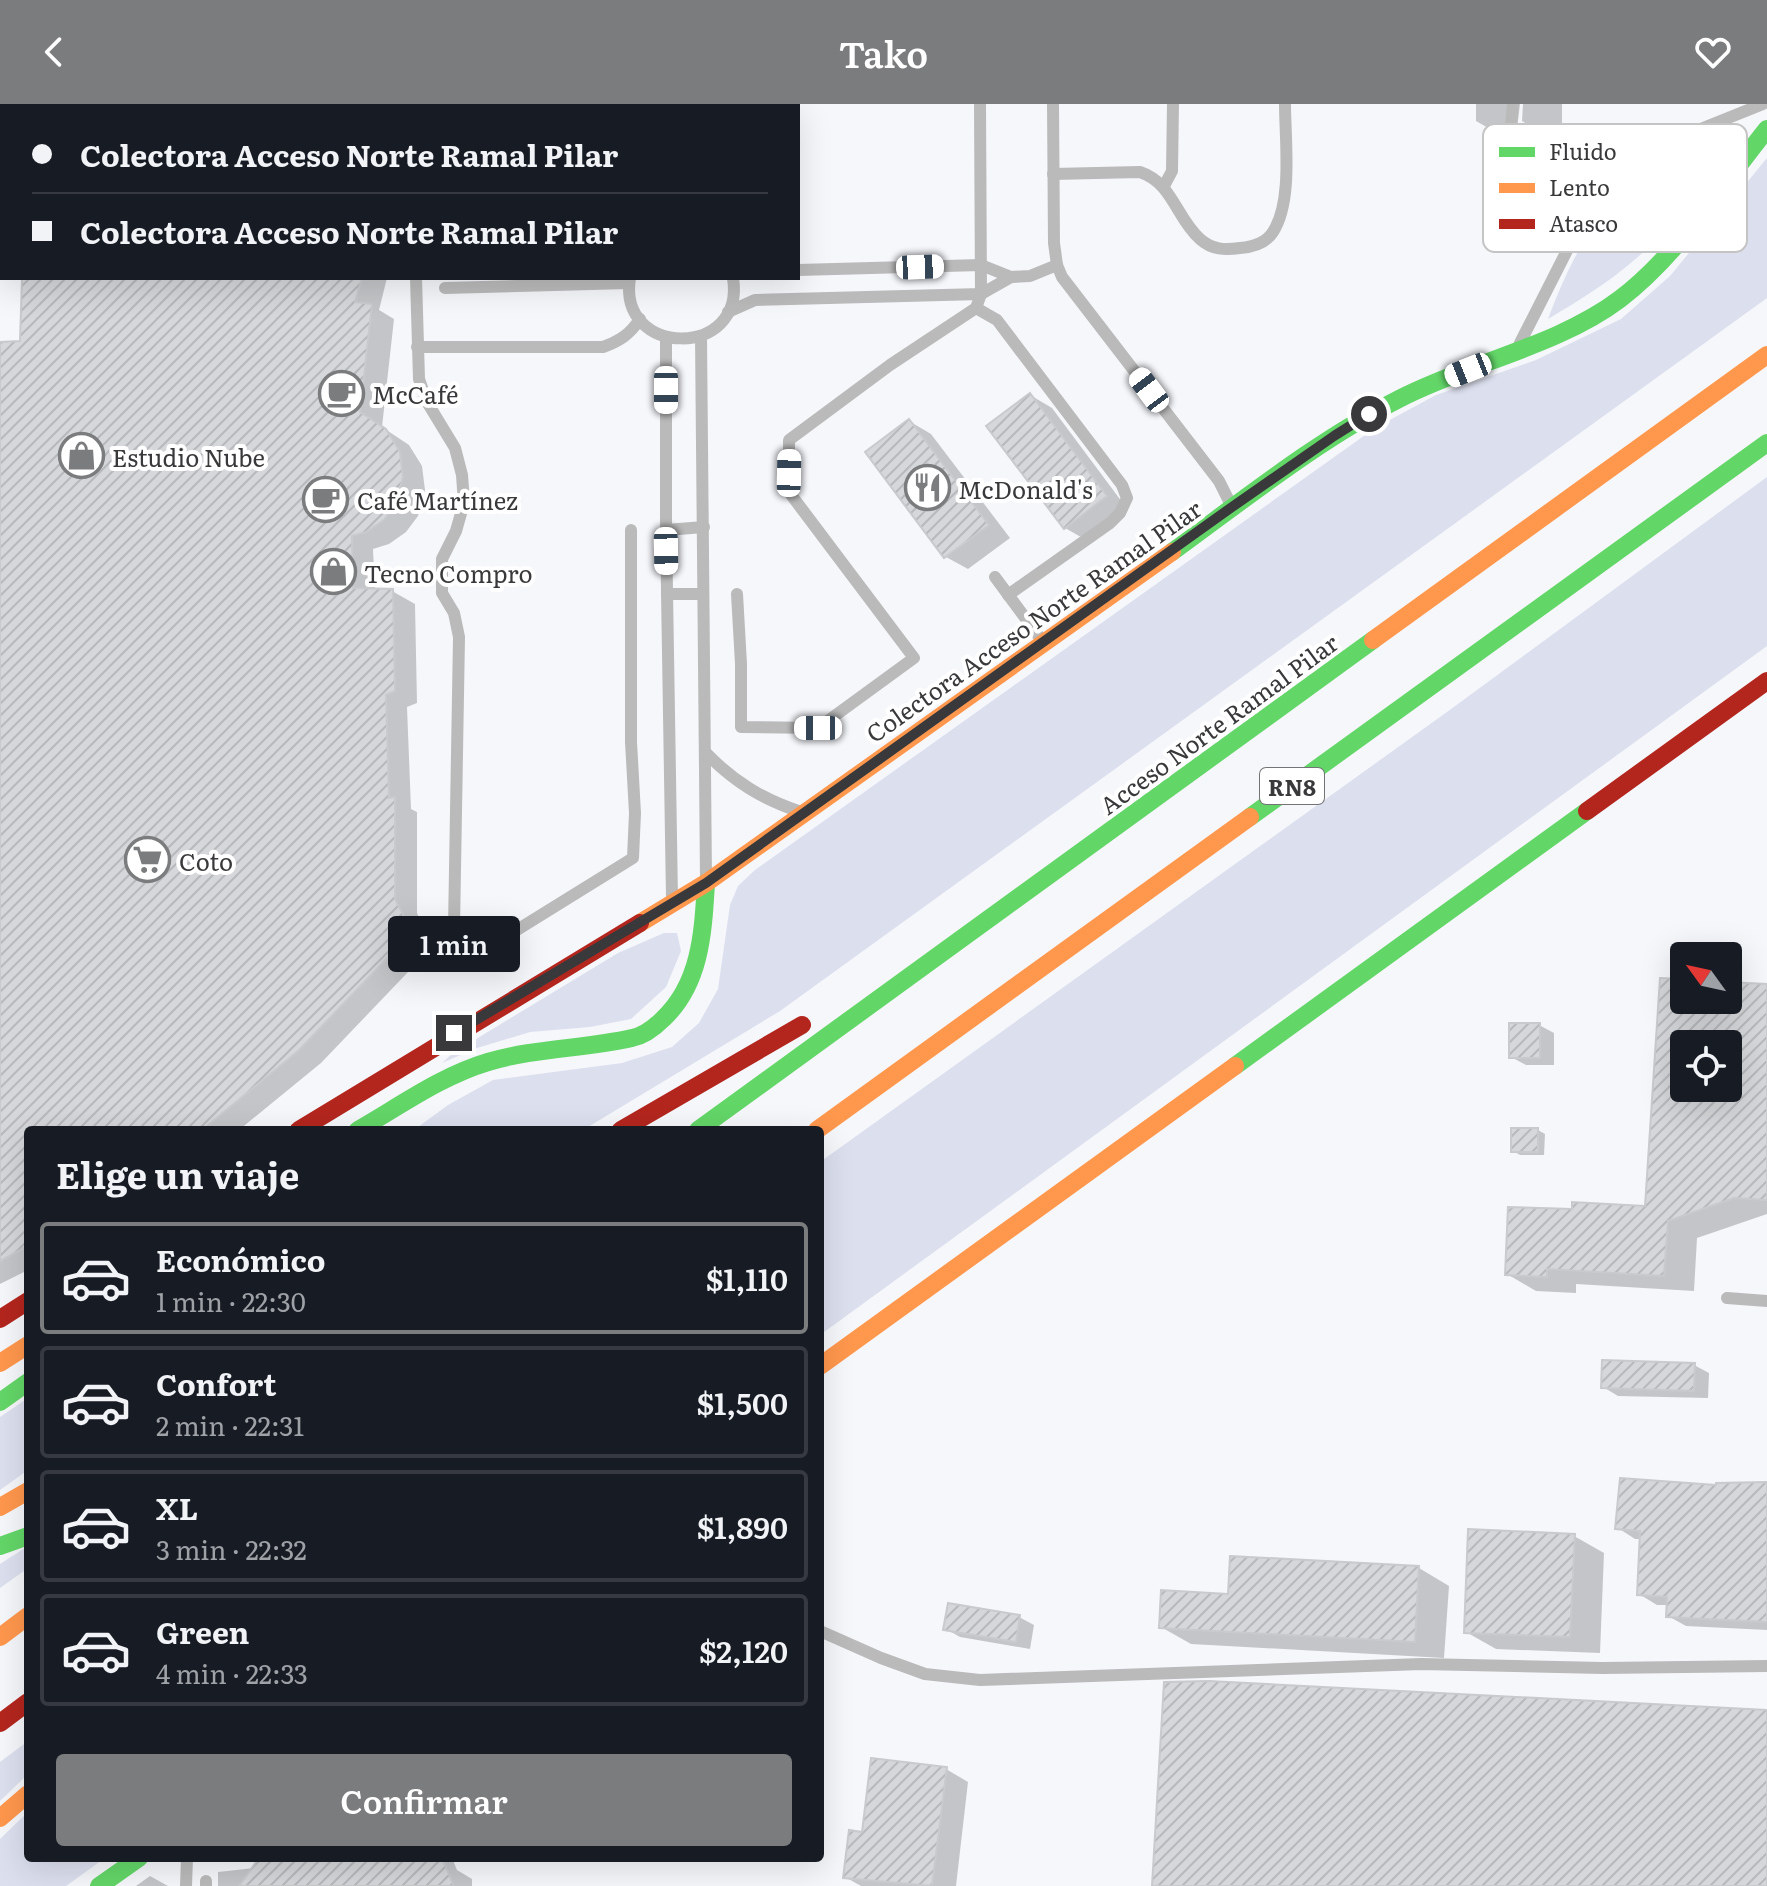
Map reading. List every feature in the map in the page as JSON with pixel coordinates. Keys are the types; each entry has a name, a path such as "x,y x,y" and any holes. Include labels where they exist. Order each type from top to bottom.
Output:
{"main road":[{"name":"Colectora Acceso Norte Ramal Pilar","path":"1747,154 1767,129"},
{"name":"Colectora Acceso Norte Ramal Pilar","path":"305,1126 706,883 1334,436 1400,398 1589,320 1647,276 1668,252"},
{"name":"Acceso Norte Ramal Pilar","path":"703,1126 1767,355"},
{"name":"RN8","path":"823,1126 1767,443"},
{"path":"824,1363 1767,681"},
{"path":"365,1126 460,1071 507,1056 636,1038 652,1030 679,1003 698,966 706,883"},
{"path":"855,994 1007,905"},
{"path":"628,1126 814,1018"},
{"path":"378,1126 406,1102"},
{"path":"0,1319 24,1304"},
{"path":"0,1363 24,1348"},
{"path":"0,1402 24,1385"},
{"path":"0,1507 24,1493"},
{"path":"0,1546 24,1537"},
{"path":"0,1637 24,1619"},
{"path":"0,1723 24,1705"},
{"path":"0,1818 24,1797"},
{"path":"99,1886 133,1862"}],"lane":[{"path":"737,594 741,727 818,728 914,658 789,492 789,440 890,365 976,308 981,294 980,104"},
{"path":"1053,104 1057,265 1062,277 1219,481 1232,507"},
{"path":"1164,186 1172,171 1174,156 1173,104"},
{"path":"1053,174 1140,172 1150,175 1164,186 1198,237 1209,245 1223,250 1252,246 1273,232 1283,203 1285,104"},
{"path":"1511,124 1513,104"},
{"path":"1713,124 1763,104"},
{"path":"1515,352 1566,252"},
{"path":"800,270 981,265 1011,277 1030,276 1057,265"},
{"path":"728,312 755,300 981,294 1011,277"},
{"path":"416,280 419,379 427,402 455,448 462,475 464,503 456,531 442,559 442,593 454,613 459,637 454,928 465,940 481,944 496,943 633,858 631,530"},
{"path":"445,288 630,280 633,308 640,319 666,338 684,340 712,330 728,312 733,297 733,280"},
{"path":"976,308 997,320 1122,485 1127,498 1120,513 1110,523 1008,595"},
{"path":"417,347 603,347 618,342 631,332 640,319"},
{"path":"701,336 706,883"},
{"path":"666,338 672,903"},
{"path":"666,530 704,527"},
{"path":"995,577 1043,642"},
{"path":"667,594 703,594"},
{"path":"705,752 745,788 769,801 804,813"},
{"path":"1727,1298 1767,1301"},
{"path":"824,1633 925,1674 980,1680 1421,1664 1602,1668 1767,1666"},
{"path":"186,1886 187,1862"}],"shaded area":[{"path":"1767,158 1767,298 780,1011 590,1126 419,1126 448,1105 493,1080 622,1063 672,1047 699,1023 718,989 730,905 738,886 755,870 1375,428 1436,395 1536,360 1621,319 1670,276 1690,252 1747,252 1747,182"},
{"path":"1578,252 1643,252 1606,282 1548,319 1565,277"},
{"path":"1767,477 1767,646 824,1332 824,1159 1447,712"},
{"path":"664,933 677,933 681,951 666,987 631,1019 590,1027 530,1032 477,1048 442,1063 453,1053 618,953"},
{"path":"24,1401 24,1473 0,1490 0,1417"},
{"path":"24,1549 24,1571 0,1588 0,1564"},
{"path":"24,1744 24,1778 0,1801 0,1762"},
{"path":"24,1816 24,1862 99,1862 66,1886 0,1886 0,1839"}],"building":[{"path":"22,280 361,280 355,302 372,304 360,412 386,429 400,452 403,477 396,503 384,520 366,532 352,536 353,588 393,589 395,691 386,695 389,798 395,797 395,899 410,934 298,1051 207,1126 24,1126 24,1248 0,1261 0,342 20,341"},
{"path":"1030,393 1107,496 1064,529 986,426"},
{"name":"McDonald's","path":"909,419 989,525 944,558 865,452"},
{"path":"1660,978 1670,978 1670,1014 1742,1014 1742,983 1767,984 1767,1200 1734,1198 1668,1221 1664,1276 1547,1269 1547,1277 1505,1275 1508,1207 1572,1209 1572,1202 1645,1206"},
{"path":"1509,1023 1540,1023 1540,1058 1509,1058"},
{"path":"1511,1128 1538,1128 1538,1152 1511,1152"},
{"path":"1602,1360 1695,1363 1694,1391 1601,1388"},
{"path":"1620,1478 1716,1485 1767,1482 1767,1622 1666,1617 1667,1597 1637,1595 1640,1531 1615,1529"},
{"path":"1468,1529 1575,1534 1570,1637 1464,1633"},
{"path":"1230,1556 1419,1566 1415,1642 1159,1628 1161,1590 1228,1594"},
{"path":"948,1603 1020,1615 1016,1642 943,1630"},
{"path":"1209,1681 1767,1710 1767,1886 1152,1886 1164,1682"},
{"path":"871,1758 947,1767 932,1886 843,1878 849,1830 862,1832"},
{"path":"256,1862 444,1862 454,1886 239,1886"}],"traffic: fast":[{"path":"1747,155 1767,129"},
{"path":"1172,552 1282,471 1369,415 1426,386 1541,342 1596,315 1641,282 1670,252"},
{"path":"1250,817 1767,443"},
{"path":"704,1126 1373,640"},
{"path":"1235,1066 1587,811"},
{"path":"365,1126 437,1083 488,1062 632,1038 653,1028 676,1005 693,973 701,938 706,883"},
{"path":"0,1402 24,1385"},
{"path":"0,1546 24,1537"},
{"path":"99,1886 133,1862"}],"traffic: slow":[{"path":"1373,640 1767,355"},
{"path":"640,923 706,883 1172,552"},
{"path":"823,1126 1250,817"},
{"path":"824,1363 1235,1066"},
{"path":"0,1363 24,1348"},
{"path":"0,1507 24,1493"},
{"path":"0,1637 24,1619"},
{"path":"0,1818 24,1797"}],"traffic: jam":[{"path":"1587,811 1767,681"},
{"path":"306,1126 640,923"},
{"path":"628,1126 802,1025"},
{"path":"0,1319 24,1304"},
{"path":"0,1723 24,1705"}],"place":[{"name":"McCafé","path":"341,393"},
{"name":"Estudio Nube","path":"81,456"},
{"name":"McDonald's","path":"927,488"},
{"name":"Café Martínez","path":"326,499"},
{"name":"Tecno Compro","path":"333,572"},
{"name":"Coto","path":"148,860"}],"route":[{"path":"454,1033 706,883 1232,507 1369,414"}]}
